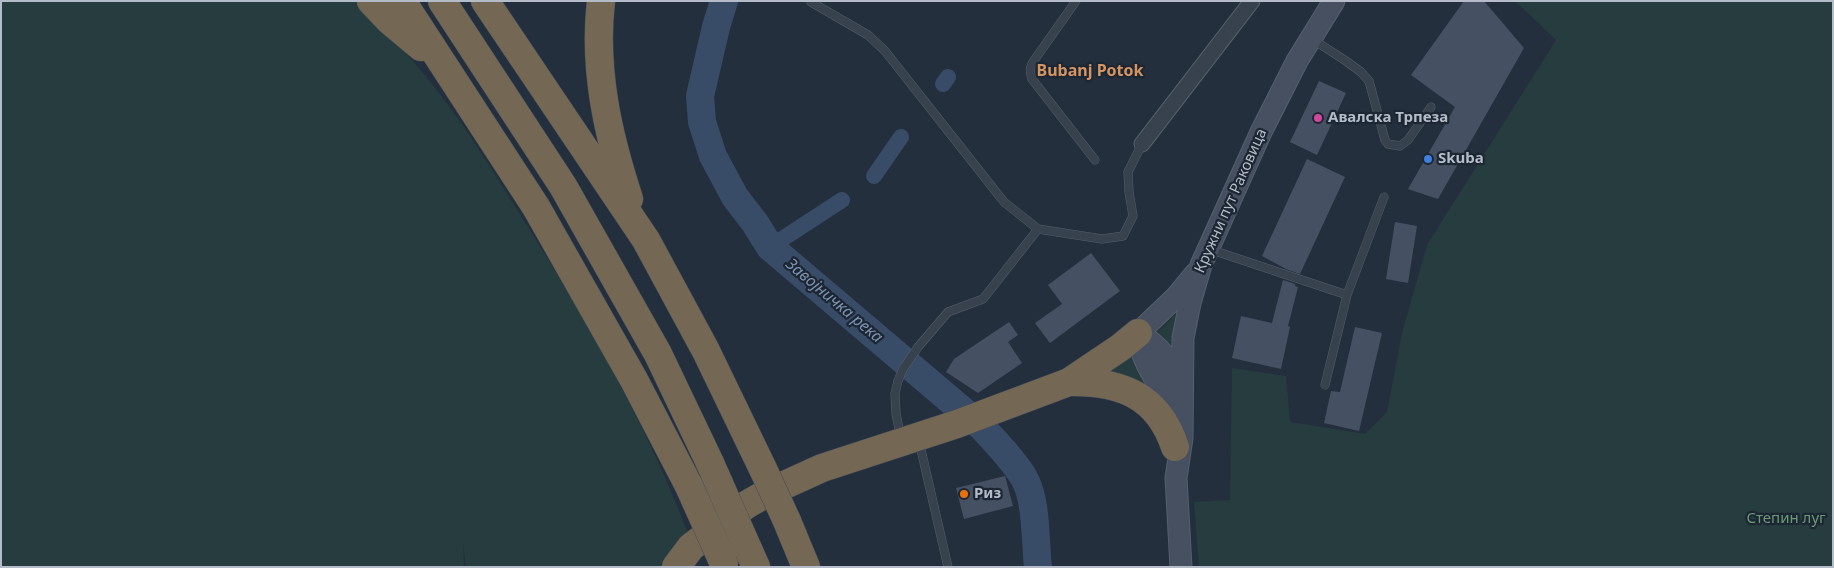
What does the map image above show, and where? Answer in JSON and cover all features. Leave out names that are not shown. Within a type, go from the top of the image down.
[{"type":"highway","points":[[371,1],[390,21],[444,65]]},
{"type":"highway","points":[[402,1],[513,170],[559,246],[634,380],[689,486],[725,565]]},
{"type":"highway","points":[[442,1],[563,186],[658,354],[710,463],[752,558]]},
{"type":"highway","points":[[485,1],[646,240],[706,351],[787,521],[806,567]]},
{"type":"highway","points":[[601,1],[598,24],[598,53],[609,130],[628,195],[646,240]]},
{"type":"highway","points":[[676,567],[692,547],[746,505],[767,492],[822,468],[957,424],[1069,382],[1121,347],[1138,333]]},
{"type":"highway","points":[[1069,382],[1105,383],[1132,393],[1160,417],[1175,447]]},
{"type":"main road","name":"Кружни пут Раковица","points":[[1181,567],[1176,478],[1182,438],[1183,338],[1190,304],[1205,257],[1261,132],[1310,38],[1334,1]]},
{"type":"main road","points":[[1138,333],[1176,297],[1205,257]]},
{"type":"main road","points":[[1138,333],[1154,342],[1170,362],[1182,390]]},
{"type":"main road","points":[[1138,333],[1145,362],[1170,408],[1174,431],[1176,478]]},
{"type":"street","points":[[1142,144],[1252,1]]},
{"type":"lane","points":[[1076,1],[1035,58],[1030,66],[1030,73],[1032,79],[1095,160]]},
{"type":"lane","points":[[811,2],[868,35],[885,51],[1004,202],[1038,229],[1102,239],[1123,236],[1133,216],[1128,172],[1142,144]]},
{"type":"lane","points":[[1310,38],[1361,72],[1368,81],[1385,140],[1388,144],[1400,146],[1408,140],[1431,107]]},
{"type":"lane","points":[[1325,385],[1347,295],[1384,197]]},
{"type":"lane","points":[[948,567],[910,439],[896,414],[895,393],[898,380],[903,368],[918,347],[948,312],[983,299],[1038,229]]},
{"type":"lane","points":[[1205,257],[1347,295]]},
{"type":"green space","points":[[1,1],[357,1],[416,64],[466,130],[574,302],[616,378],[655,456],[689,536],[665,567],[466,567],[463,544],[464,567],[1,567]]},
{"type":"green space","name":"Степин луг","points":[[1515,1],[1833,1],[1833,567],[1199,567],[1194,502],[1230,500],[1232,368],[1286,376],[1290,422],[1365,434],[1387,412],[1402,333],[1427,245],[1556,40]]},
{"type":"green space","points":[[1175,315],[1179,317],[1175,361],[1154,336]]},
{"type":"green space","points":[[1132,354],[1162,407],[1099,375]]},
{"type":"building","points":[[1464,1],[1484,1],[1524,48],[1438,199],[1408,189],[1455,107],[1411,75]]},
{"type":"building","points":[[1319,81],[1346,93],[1317,155],[1290,142]]},
{"type":"building","points":[[1307,159],[1345,177],[1300,274],[1262,256]]},
{"type":"building","points":[[1395,222],[1417,226],[1408,283],[1386,279]]},
{"type":"building","points":[[1091,253],[1120,291],[1050,343],[1035,323],[1062,304],[1048,285]]},
{"type":"building","points":[[1283,280],[1298,287],[1288,326],[1290,327],[1281,369],[1232,358],[1241,316],[1272,323]]},
{"type":"building","points":[[1009,322],[1018,335],[1008,342],[1022,363],[978,393],[946,372],[954,359]]},
{"type":"building","points":[[1355,327],[1382,333],[1359,431],[1324,423],[1331,391],[1340,392]]},
{"type":"building","points":[[1005,476],[1013,506],[964,519],[956,488]]},
{"type":"waterway","name":"Завојничка река","points":[[724,1],[700,96],[702,122],[713,156],[735,197],[770,247],[982,427],[1010,458],[1024,478],[1031,498],[1035,521],[1038,567]]},
{"type":"waterway","points":[[943,84],[948,77]]},
{"type":"waterway","points":[[874,176],[901,137]]},
{"type":"waterway","points":[[770,247],[842,200]]},
{"type":"place","name":"Авалска Трпеза","points":[[1318,118]]},
{"type":"place","name":"Skuba","points":[[1428,159]]},
{"type":"place","name":"Риз","points":[[964,494]]},
{"type":"district","name":"Bubanj Potok","points":[[1090,71]]}]
